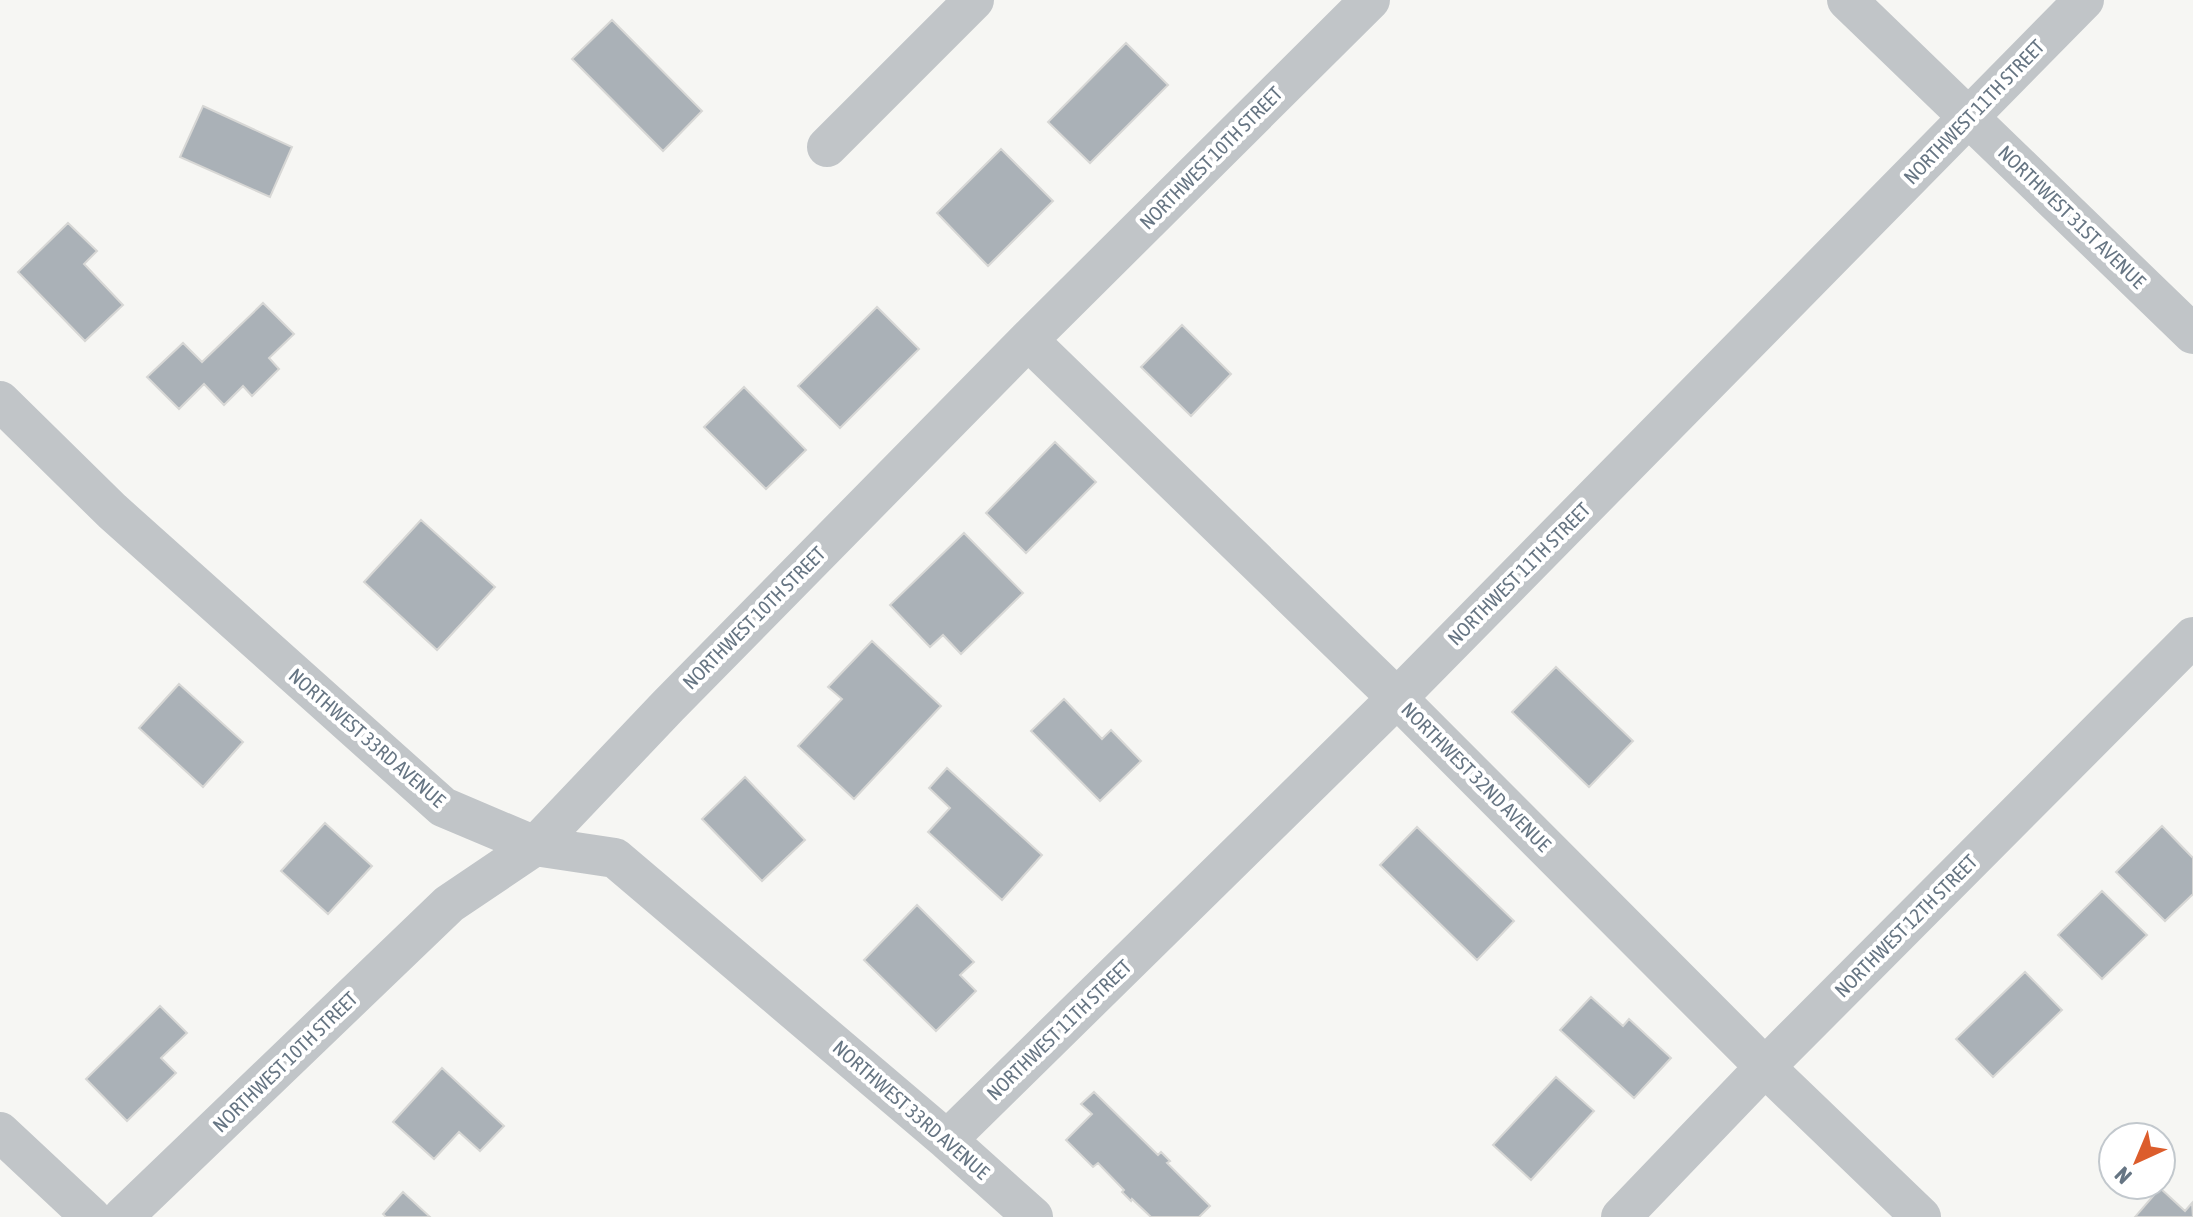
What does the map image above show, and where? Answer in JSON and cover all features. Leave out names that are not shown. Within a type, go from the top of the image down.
[{"type":"street","points":[[827,147],[974,0]]},
{"type":"street","name":"NORTHWEST 10TH STREET","points":[[123,1217],[449,904],[535,846],[668,706],[1028,340],[1370,0]]},
{"type":"street","name":"NORTHWEST 31ST AVENUE","points":[[1847,0],[2193,334]]},
{"type":"street","name":"NORTHWEST 11TH STREET","points":[[947,1140],[1397,698],[2084,0]]},
{"type":"street","name":"NORTHWEST 32ND AVENUE","points":[[1028,340],[1397,698],[1765,1067],[1921,1217]]},
{"type":"street","name":"NORTHWEST 33RD AVENUE","points":[[0,401],[112,511],[443,807],[535,846],[615,858],[1033,1217]]},
{"type":"street","name":"NORTHWEST 12TH STREET","points":[[1621,1217],[1765,1067],[2193,637]]},
{"type":"street","points":[[0,1132],[91,1217]]},
{"type":"building","points":[[612,20],[702,111],[663,151],[572,59]]},
{"type":"building","points":[[1126,43],[1168,85],[1090,163],[1048,122]]},
{"type":"building","points":[[203,106],[292,147],[270,197],[180,157]]},
{"type":"building","points":[[1001,149],[1053,201],[988,266],[937,213]]},
{"type":"building","points":[[68,223],[97,251],[84,264],[123,305],[85,341],[18,272]]},
{"type":"building","points":[[263,303],[294,334],[269,358],[279,369],[252,396],[243,386],[224,405],[204,384],[179,409],[147,377],[183,343],[202,362]]},
{"type":"building","points":[[877,307],[919,349],[840,428],[798,386]]},
{"type":"building","points":[[1182,325],[1231,374],[1191,416],[1141,367]]},
{"type":"building","points":[[744,387],[806,450],[766,489],[704,427]]},
{"type":"building","points":[[1055,442],[1096,482],[1026,553],[986,513]]},
{"type":"building","points":[[421,520],[495,587],[437,650],[364,582]]},
{"type":"building","points":[[964,533],[1023,593],[961,654],[943,635],[930,647],[890,605]]},
{"type":"building","points":[[872,641],[941,706],[854,799],[798,746],[842,699],[828,687]]},
{"type":"building","points":[[1556,667],[1633,741],[1589,787],[1512,712]]},
{"type":"building","points":[[179,684],[243,742],[203,787],[139,728]]},
{"type":"building","points":[[1064,699],[1102,739],[1111,730],[1141,761],[1100,801],[1031,731]]},
{"type":"building","points":[[947,768],[1042,855],[1002,900],[928,832],[950,808],[929,788]]},
{"type":"building","points":[[745,777],[805,840],[762,881],[702,819]]},
{"type":"building","points":[[325,823],[372,866],[328,914],[281,871]]},
{"type":"building","points":[[2162,826],[2193,858],[2193,894],[2165,921],[2116,872]]},
{"type":"building","points":[[1417,827],[1514,921],[1477,960],[1380,865]]},
{"type":"building","points":[[2102,891],[2147,935],[2102,979],[2058,935]]},
{"type":"building","points":[[917,905],[974,962],[960,975],[976,991],[936,1031],[864,960]]},
{"type":"building","points":[[2025,972],[2062,1010],[1993,1077],[1956,1039]]},
{"type":"building","points":[[1591,997],[1623,1026],[1629,1019],[1671,1058],[1634,1098],[1560,1030]]},
{"type":"building","points":[[160,1006],[187,1033],[161,1058],[176,1073],[127,1121],[86,1079]]},
{"type":"building","points":[[442,1068],[504,1126],[480,1151],[459,1132],[434,1159],[393,1122]]},
{"type":"building","points":[[1556,1077],[1594,1111],[1531,1180],[1493,1145]]},
{"type":"building","points":[[1094,1092],[1158,1155],[1161,1152],[1170,1161],[1167,1163],[1210,1206],[1199,1217],[1151,1217],[1122,1192],[1124,1190],[1098,1163],[1093,1167],[1066,1140],[1092,1114],[1081,1104]]},
{"type":"building","points":[[403,1192],[430,1217],[386,1217],[383,1214]]},
{"type":"building","points":[[2149,1201],[2174,1201],[2185,1211],[2192,1203],[2193,1217],[2135,1217]]}]
